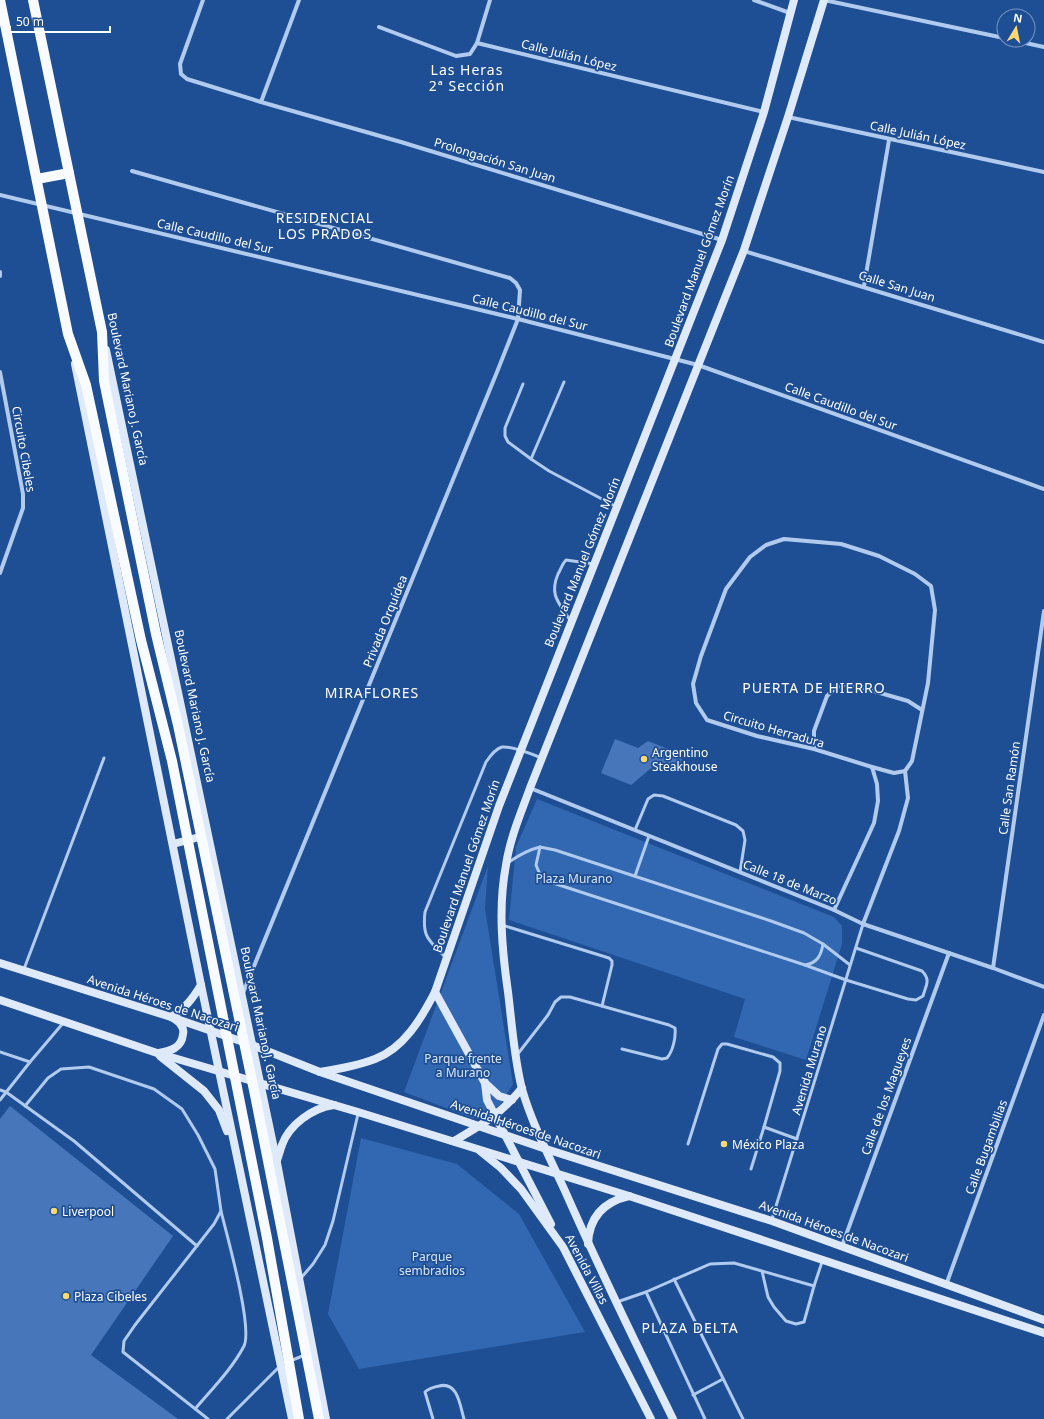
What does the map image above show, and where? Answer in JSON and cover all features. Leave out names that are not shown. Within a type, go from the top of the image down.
[{"type":"main road","points":[[0,0],[201,985],[292,1419]]},
{"type":"main road","name":"Boulevard Mariano J. García","points":[[33,0],[277,1163],[298,1281],[326,1419]]},
{"type":"main road","name":"Boulevard Manuel Gómez Morín","points":[[320,1072],[353,1066],[376,1059],[393,1049],[408,1036],[420,1020],[435,992],[499,806],[722,240],[764,112],[794,0]]},
{"type":"main road","points":[[546,1149],[533,1120],[522,1088],[516,1056],[503,958],[501,925],[502,888],[506,864],[512,840],[530,788],[744,250],[788,117],[824,0]]},
{"type":"main road","points":[[37,179],[69,173]]},
{"type":"main road","points":[[102,332],[104,381],[156,634],[178,725],[244,1041],[319,1419]]},
{"type":"main road","points":[[68,334],[86,385],[141,640],[172,761],[267,1238],[299,1419]]},
{"type":"main road","points":[[173,844],[209,835]]},
{"type":"main road","name":"Avenida Héroes de Nacozari","points":[[0,963],[171,1016],[252,1045],[320,1072],[546,1149],[772,1221],[1044,1320]]},
{"type":"main road","points":[[157,1053],[170,1051],[176,1048],[182,1041],[184,1029],[171,1016],[180,1012],[191,1000],[201,985]]},
{"type":"main road","points":[[435,992],[484,1083],[487,1100],[563,1247]]},
{"type":"main road","points":[[0,1000],[157,1053],[454,1141],[629,1196],[1044,1333]]},
{"type":"main road","points":[[157,1053],[204,1091],[219,1110],[235,1150]]},
{"type":"main road","points":[[484,1083],[499,1096],[512,1100]]},
{"type":"main road","points":[[454,1141],[496,1116],[522,1088]]},
{"type":"main road","points":[[277,1163],[282,1144],[293,1127],[308,1114],[326,1106],[335,1105]]},
{"type":"main road","name":"Avenida Villas","points":[[477,1148],[501,1168],[521,1189],[563,1247],[650,1419]]},
{"type":"main road","name":"Avenida Villas","points":[[546,1149],[588,1245],[673,1419]]},
{"type":"main road","points":[[588,1245],[590,1230],[596,1216],[610,1203],[619,1198],[629,1196]]},
{"type":"street","name":"Prolongación San Juan","points":[[203,0],[180,64],[181,74],[187,79],[401,142],[722,240]]},
{"type":"street","points":[[261,102],[299,0]]},
{"type":"street","points":[[379,27],[456,56],[470,54],[477,43],[490,0]]},
{"type":"street","points":[[754,0],[791,14]]},
{"type":"street","points":[[824,0],[996,36]]},
{"type":"street","name":"Calle Julián López","points":[[477,43],[764,112]]},
{"type":"street","name":"Calle Julián López","points":[[788,117],[889,140],[1044,172]]},
{"type":"street","points":[[864,286],[889,140]]},
{"type":"street","name":"Privada Orquídea","points":[[132,171],[510,278],[516,282],[520,290],[518,319],[242,996]]},
{"type":"street","name":"Calle Caudillo del Sur","points":[[0,194],[77,214],[518,319],[698,365],[1044,489]]},
{"type":"street","name":"Calle San Juan","points":[[744,250],[1044,342]]},
{"type":"street","name":"Circuito Cibeles","points":[[0,372],[23,494],[23,508],[0,573]]},
{"type":"street","name":"Circuito Herradura","points":[[784,539],[841,544],[879,556],[915,574],[931,586],[935,610],[928,683],[922,710],[912,761],[905,771],[894,773],[814,749],[757,736],[707,720],[696,703],[693,684],[700,656],[726,589],[750,556],[766,545],[784,539]]},
{"type":"street","name":"Calle San Ramón","points":[[993,968],[1044,612]]},
{"type":"street","points":[[814,749],[814,731],[827,696],[836,687],[849,684],[908,701],[922,710]]},
{"type":"street","points":[[834,910],[874,823],[878,801],[877,784],[872,767]]},
{"type":"street","points":[[863,924],[899,831],[908,798],[905,771]]},
{"type":"street","name":"Calle 18 de Marzo","points":[[530,788],[834,910],[863,924],[1044,987]]},
{"type":"street","name":"Calle de los Magueyes","points":[[842,1247],[949,953]]},
{"type":"street","name":"Calle Bugambilias","points":[[946,1285],[1044,1015]]},
{"type":"lane","points":[[531,459],[564,382]]},
{"type":"lane","points":[[523,384],[506,428],[505,436],[508,442],[549,471],[617,507]]},
{"type":"lane","points":[[571,621],[556,597],[554,590],[563,562],[570,559],[594,564]]},
{"type":"lane","points":[[447,958],[426,937],[424,924],[425,912],[486,762],[494,752],[502,747],[521,750],[542,758]]},
{"type":"lane","points":[[23,970],[104,758]]},
{"type":"lane","points":[[635,830],[648,800],[654,795],[663,796],[736,825],[743,831],[745,840],[740,872]]},
{"type":"lane","points":[[635,876],[649,836]]},
{"type":"lane","points":[[506,864],[522,853],[531,849],[540,847],[555,850],[804,933],[822,944],[850,965]]},
{"type":"lane","points":[[540,847],[536,865],[541,877],[553,883],[908,999],[916,1000],[923,996],[927,976],[922,971],[856,948]]},
{"type":"lane","name":"Avenida Murano","points":[[772,1221],[863,924]]},
{"type":"lane","points":[[501,925],[609,958],[612,961],[612,966],[602,1006]]},
{"type":"lane","points":[[805,965],[812,964],[818,959],[822,952],[822,944]]},
{"type":"lane","points":[[516,1056],[561,996],[570,997],[670,1025],[675,1028],[676,1034],[668,1058],[662,1059],[622,1050]]},
{"type":"lane","points":[[0,1100],[65,1021]]},
{"type":"lane","points":[[688,1144],[718,1048],[722,1044],[727,1044],[773,1057],[780,1063],[780,1071],[751,1169]]},
{"type":"lane","points":[[0,1052],[30,1062]]},
{"type":"lane","points":[[25,1106],[48,1078],[61,1070],[89,1067],[154,1089],[182,1109],[198,1135],[215,1169],[221,1211],[244,1311],[246,1338],[244,1345],[228,1369],[195,1409]]},
{"type":"lane","points":[[0,1090],[6,1092],[74,1141],[197,1246]]},
{"type":"lane","points":[[298,1281],[313,1264],[325,1244],[333,1221],[358,1112]]},
{"type":"lane","points":[[764,1127],[797,1139]]},
{"type":"lane","points":[[208,1419],[123,1352],[124,1341],[147,1308],[214,1224],[221,1211]]},
{"type":"lane","points":[[762,1271],[768,1297],[774,1307],[786,1321],[796,1324],[804,1322],[823,1260]]},
{"type":"lane","points":[[616,1303],[646,1292],[710,1264],[734,1263],[814,1286]]},
{"type":"lane","points":[[674,1279],[742,1419]]},
{"type":"lane","points":[[646,1292],[705,1419]]},
{"type":"lane","points":[[227,1419],[281,1365],[312,1352]]},
{"type":"lane","points":[[694,1395],[723,1379]]},
{"type":"lane","points":[[433,1419],[425,1392],[428,1388],[444,1384],[450,1386],[455,1391],[464,1419]]},
{"type":"green space","name":"Plaza Murano","points":[[537,799],[834,917],[842,926],[842,944],[806,1060],[734,1037],[745,999],[509,920],[516,847]]},
{"type":"green space","name":"Parque frente a Murano","points":[[488,866],[485,909],[513,1084],[500,1105],[475,1119],[404,1092]]},
{"type":"green space","name":"Parque sembradios","points":[[361,1138],[457,1164],[519,1214],[585,1332],[359,1369],[328,1314]]},
{"type":"building","name":"Argentino Steakhouse","points":[[615,739],[638,748],[648,741],[683,755],[678,772],[656,764],[631,785],[601,773]]},
{"type":"building","name":"Plaza Cibeles","points":[[10,1106],[173,1236],[91,1355],[178,1419],[0,1419],[0,1119]]},
{"type":"place","name":"Argentino Steakhouse","points":[[644,759]]},
{"type":"place","name":"México Plaza","points":[[724,1144]]},
{"type":"place","name":"Liverpool","points":[[54,1211]]},
{"type":"place","name":"Plaza Cibeles","points":[[66,1296]]},
{"type":"district","name":"Las Heras 2ª Sección","points":[[467,78]]},
{"type":"district","name":"RESIDENCIAL LOS PRADOS","points":[[325,226]]},
{"type":"district","name":"PUERTA DE HIERRO","points":[[814,687]]},
{"type":"district","name":"MIRAFLORES","points":[[372,692]]},
{"type":"district","name":"PLAZA DELTA","points":[[690,1327]]}]
